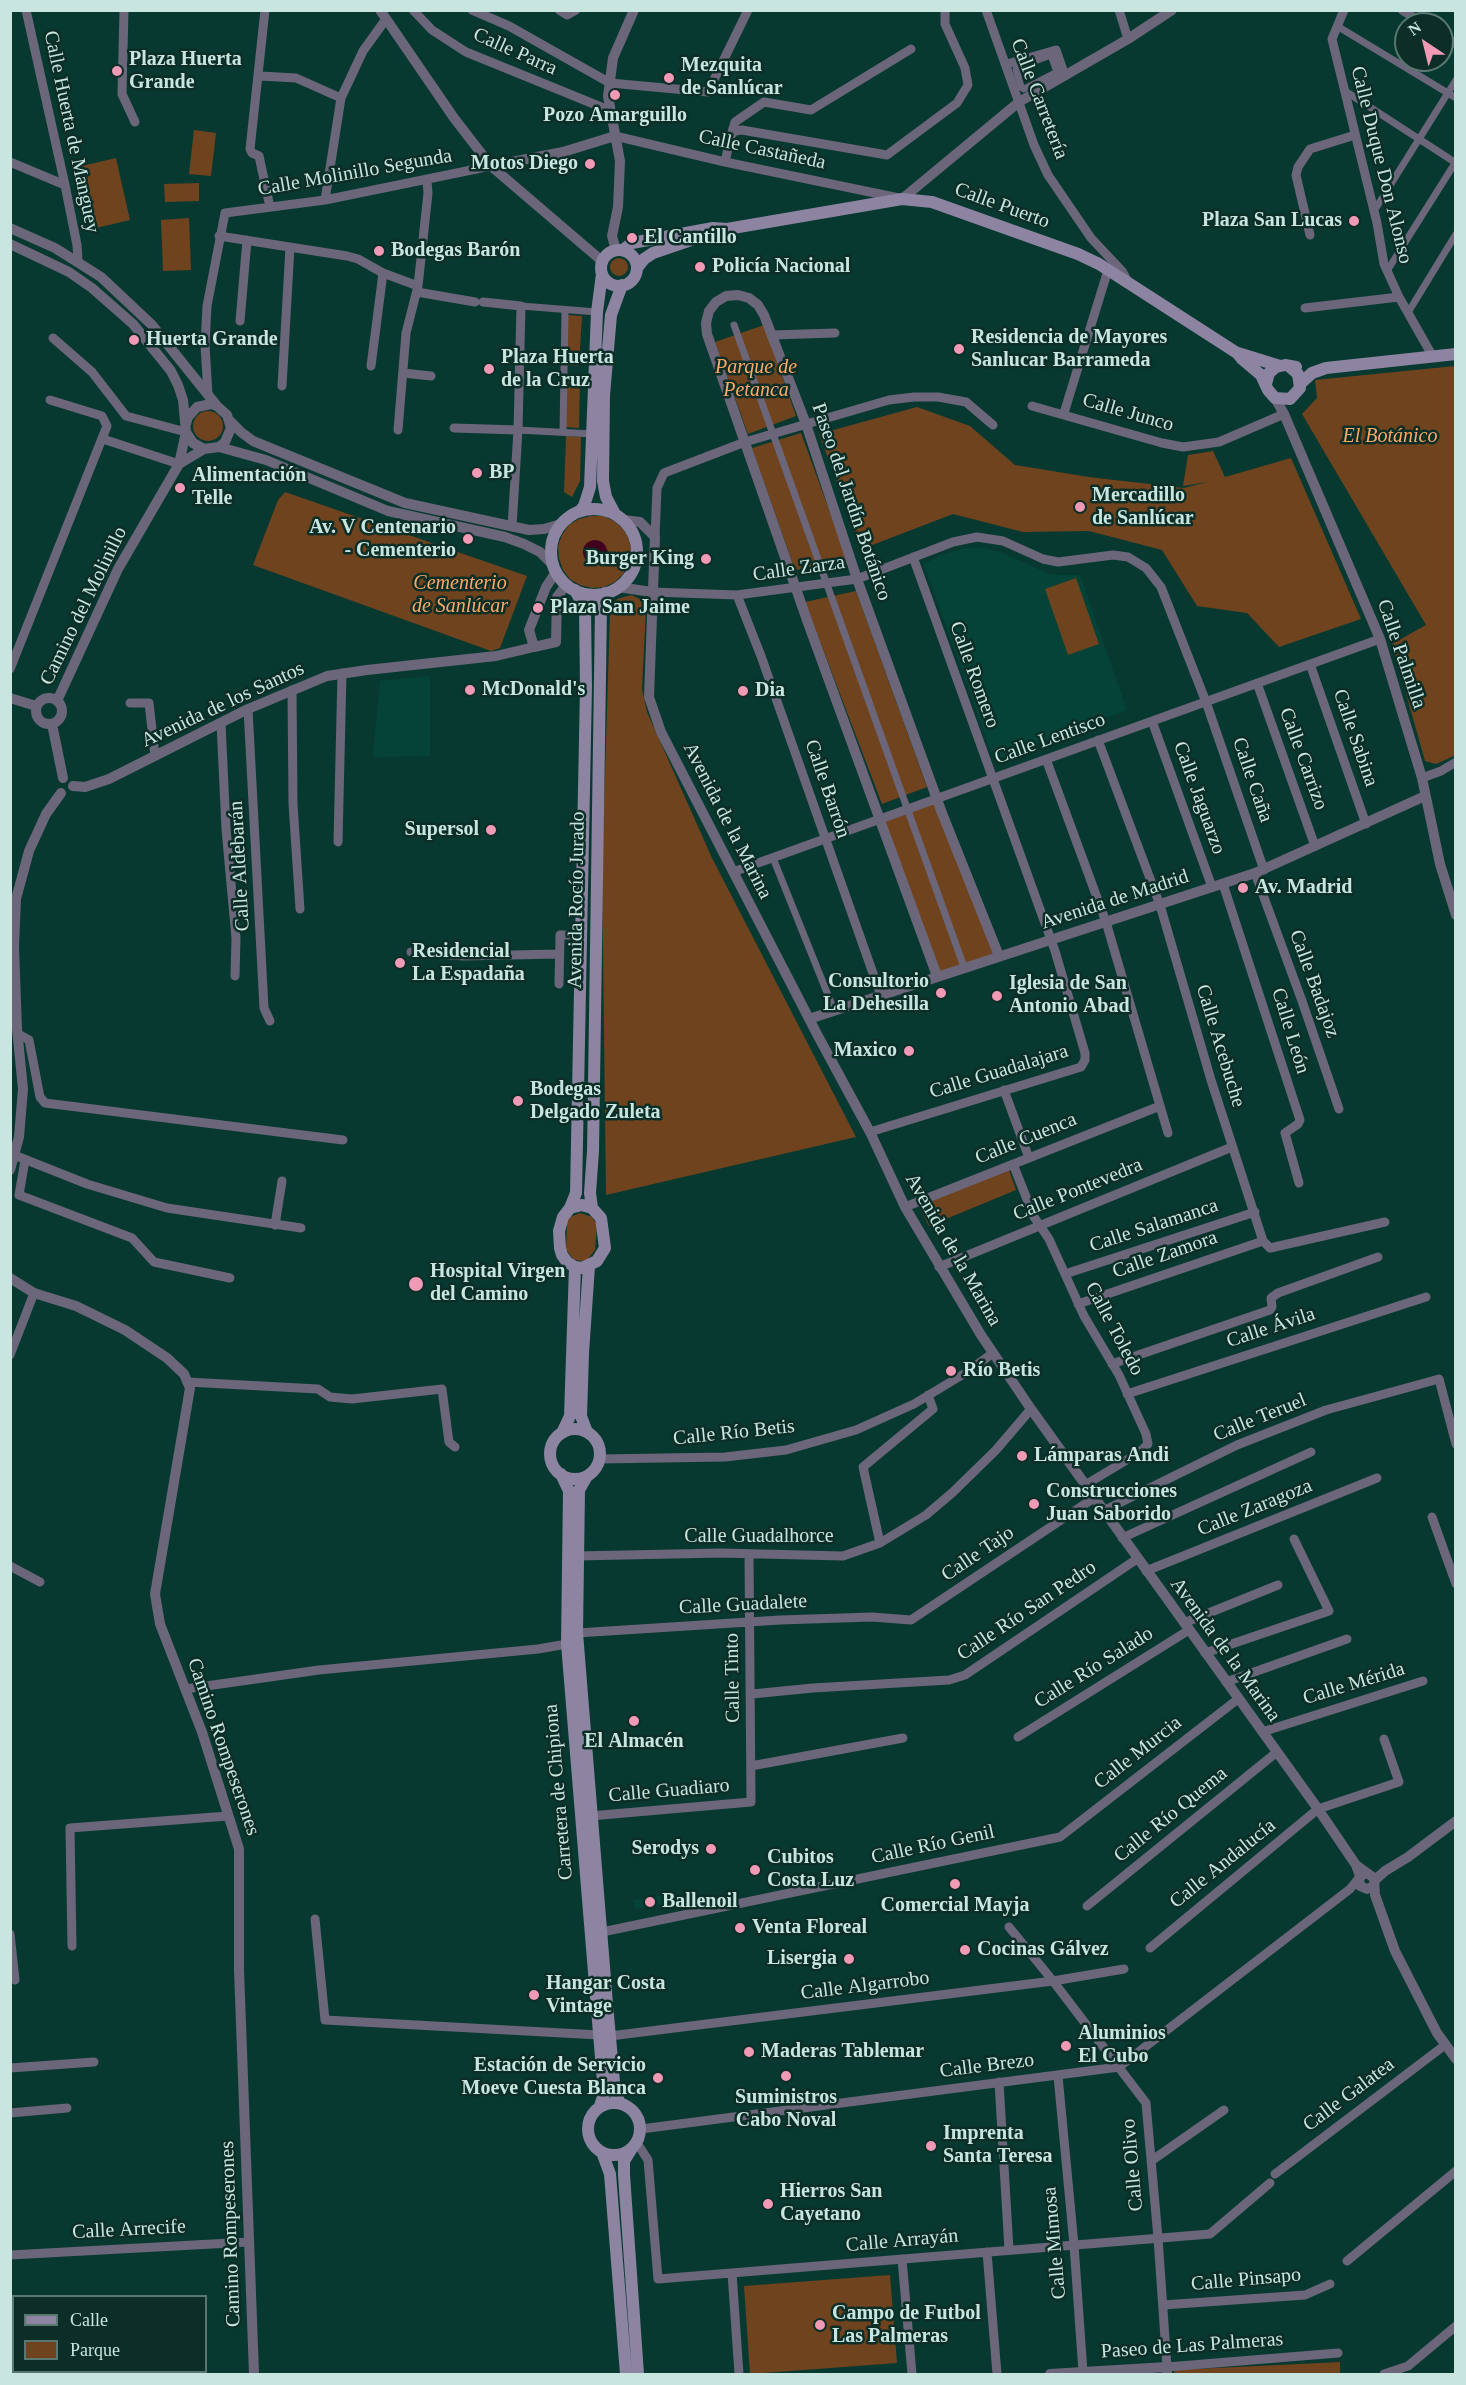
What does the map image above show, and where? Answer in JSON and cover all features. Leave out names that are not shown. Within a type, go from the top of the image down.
[{"type":"main road","name":"Calle Puerto","points":[[637,268],[653,253],[727,229],[902,199],[932,202],[1078,254],[1108,270],[1237,353],[1261,375],[1266,384]]},
{"type":"main road","name":"Calle Puerto","points":[[620,250],[632,243],[712,228],[727,229]]},
{"type":"main road","points":[[602,268],[612,285],[622,285],[631,281],[637,268],[633,257],[620,250],[610,252],[602,268],[597,312],[590,487],[584,506],[561,524],[554,536],[551,550],[554,568],[571,588],[585,594],[605,593],[618,587],[628,578],[637,555],[632,530],[619,517],[606,497],[603,481],[604,395],[611,315],[622,285]]},
{"type":"main road","name":"Calle Puerto","points":[[1237,353],[1285,366],[1319,365],[1326,368]]},
{"type":"main road","name":"Calle Puerto","points":[[1301,383],[1312,373],[1326,368],[1455,354]]},
{"type":"main road","points":[[1285,366],[1298,374],[1301,383],[1298,392],[1290,399],[1275,398],[1266,384],[1269,374],[1285,366]]},
{"type":"main road","points":[[580,511],[598,509],[619,517]]},
{"type":"main road","name":"Avenida Rocío Jurado","points":[[570,1208],[576,1193],[585,609],[571,588]]},
{"type":"main road","name":"Avenida Rocío Jurado","points":[[592,1208],[590,1188],[593,1140],[601,608],[605,593]]},
{"type":"main road","points":[[582,1205],[592,1208],[601,1218],[604,1248],[597,1261],[589,1266],[575,1267],[567,1262],[560,1248],[560,1224],[570,1208],[582,1205]]},
{"type":"main road","points":[[587,1432],[581,1416],[589,1266]]},
{"type":"main road","points":[[562,1433],[574,1429],[587,1432],[597,1440],[600,1459],[597,1466],[587,1476],[574,1479],[561,1474],[553,1465],[550,1453],[570,1416],[575,1267]]},
{"type":"main road","name":"Carretera de Chipiona","points":[[561,1474],[569,1491],[567,1644],[605,2036],[615,2093],[620,2103]]},
{"type":"main road","name":"Carretera de Chipiona","points":[[587,1476],[579,1490],[577,1633],[590,1816],[602,1932],[605,2036],[604,2094],[600,2106]]},
{"type":"main road","points":[[626,2374],[610,2175],[602,2152],[592,2144],[588,2127],[591,2115],[606,2103],[620,2103],[635,2112],[641,2128],[624,2161],[638,2374]]},
{"type":"main road","points":[[602,2152],[621,2154],[634,2145]]},
{"type":"street","name":"Calle Huerta de Manguey","points":[[26,10],[65,184],[78,261]]},
{"type":"street","points":[[266,10],[250,149],[252,153],[260,156],[270,207]]},
{"type":"street","name":"Calle Parra","points":[[413,10],[432,30],[466,52],[611,111]]},
{"type":"street","points":[[472,10],[509,26],[610,83],[708,92],[748,10]]},
{"type":"street","points":[[559,10],[567,15],[576,10]]},
{"type":"street","points":[[620,250],[612,236],[621,180],[620,161],[608,96],[613,58],[634,10]]},
{"type":"street","points":[[731,135],[735,131],[742,130],[887,155],[957,103],[968,85],[965,68],[945,24],[945,10]]},
{"type":"street","name":"Calle Carretería","points":[[986,10],[1034,145],[1048,175],[1091,237],[1122,271],[1128,282]]},
{"type":"street","points":[[1119,10],[1128,39]]},
{"type":"street","points":[[902,199],[1019,102],[1128,39],[1172,10]]},
{"type":"street","name":"Calle Duque Don Alonso","points":[[1344,10],[1332,39],[1388,271],[1433,357]]},
{"type":"street","points":[[123,15],[122,94],[135,122]]},
{"type":"street","points":[[325,200],[341,98],[383,15],[454,118],[491,166],[602,268]]},
{"type":"street","points":[[1337,26],[1455,98]]},
{"type":"street","points":[[725,162],[735,122],[764,102],[811,110],[911,49]]},
{"type":"street","points":[[1007,64],[1056,50],[1065,75]]},
{"type":"street","points":[[1051,55],[1058,72],[1024,89],[1022,87],[1016,69],[1051,55]]},
{"type":"street","points":[[260,76],[296,78],[341,98]]},
{"type":"street","points":[[1374,211],[1455,80]]},
{"type":"street","points":[[1345,91],[1455,163],[1388,271]]},
{"type":"street","points":[[1310,235],[1296,175],[1298,167],[1310,149],[1355,135]]},
{"type":"street","points":[[491,166],[563,152],[615,136]]},
{"type":"street","name":"Calle Castañeda","points":[[615,136],[725,162],[902,199]]},
{"type":"street","points":[[10,162],[65,184]]},
{"type":"street","name":"Calle Molinillo Segunda","points":[[219,236],[225,213],[325,200],[491,166]]},
{"type":"street","points":[[398,430],[406,333],[417,289],[428,193],[427,180]]},
{"type":"street","points":[[921,181],[922,193],[932,202]]},
{"type":"street","points":[[10,228],[78,261],[101,277],[152,325],[208,395],[228,415],[229,436],[219,447]]},
{"type":"street","points":[[1409,311],[1455,234]]},
{"type":"street","points":[[208,395],[205,345],[207,306],[219,236],[347,256],[358,259],[417,289],[479,302],[597,312]]},
{"type":"street","points":[[240,321],[247,240]]},
{"type":"street","points":[[10,244],[72,274],[92,288],[133,324],[171,371],[183,400],[186,428],[193,443],[204,449],[219,447],[266,460],[388,511],[505,537],[540,552],[554,568],[529,630],[534,647],[556,642],[557,597],[571,588]]},
{"type":"street","points":[[282,386],[290,247]]},
{"type":"street","name":"Calle Junco","points":[[1064,413],[1108,270]]},
{"type":"street","points":[[371,366],[383,273]]},
{"type":"street","name":"Paseo del Jardín Botánico","points":[[937,976],[808,623],[707,334],[707,317],[712,306],[732,295],[743,296],[754,301],[762,309],[806,424],[857,579],[999,956]]},
{"type":"street","points":[[1305,308],[1400,297]]},
{"type":"street","points":[[512,527],[522,306]]},
{"type":"street","points":[[563,432],[565,310]]},
{"type":"street","points":[[734,325],[964,968]]},
{"type":"street","points":[[772,335],[834,333]]},
{"type":"street","points":[[53,338],[92,372],[126,416],[186,428]]},
{"type":"street","points":[[403,373],[431,376]]},
{"type":"street","points":[[654,537],[657,488],[664,473],[745,442],[889,400],[938,397],[966,402],[993,425]]},
{"type":"street","name":"Calle Palmilla","points":[[1275,398],[1284,414],[1380,639],[1422,778],[1440,864],[1455,915]]},
{"type":"street","points":[[1284,414],[1290,399]]},
{"type":"street","points":[[10,669],[107,426],[102,416],[50,400]]},
{"type":"street","points":[[186,428],[192,412],[197,407],[211,404],[218,406]]},
{"type":"street","name":"Calle Junco","points":[[1032,406],[1183,447],[1219,442],[1284,414]]},
{"type":"street","points":[[230,421],[254,441],[405,503],[512,527],[538,530],[561,524]]},
{"type":"street","name":"Camino del Molinillo","points":[[57,701],[118,569],[179,464],[186,428]]},
{"type":"street","points":[[454,428],[593,434]]},
{"type":"street","points":[[103,439],[179,464]]},
{"type":"street","name":"Camino del Molinillo","points":[[179,464],[204,449]]},
{"type":"street","points":[[640,522],[656,507]]},
{"type":"street","points":[[619,517],[640,522],[654,537]]},
{"type":"street","name":"Avenida de la Marina","points":[[654,537],[649,697],[661,732],[870,1132],[905,1207],[939,1268],[1031,1409],[1318,1809],[1365,1881],[1414,1992],[1455,2059]]},
{"type":"street","name":"Calle Zarza","points":[[618,587],[652,592],[737,595],[857,579],[954,542],[977,537],[1003,541],[1043,559],[1058,562],[1113,555],[1128,557],[1146,568],[1161,586],[1206,702]]},
{"type":"street","name":"Calle Romero","points":[[913,557],[1051,940]]},
{"type":"street","points":[[634,590],[653,574]]},
{"type":"street","name":"Calle Barrón","points":[[737,595],[761,656],[881,996]]},
{"type":"street","points":[[540,603],[558,608]]},
{"type":"street","name":"Calle Lentisco","points":[[733,872],[1380,639]]},
{"type":"street","name":"Avenida de los Santos","points":[[73,786],[84,787],[109,778],[248,709],[327,676],[496,656],[534,647]]},
{"type":"street","name":"Calle Sabina","points":[[1310,664],[1366,824]]},
{"type":"street","points":[[338,842],[342,673]]},
{"type":"street","name":"Calle Carrizo","points":[[1257,683],[1315,846]]},
{"type":"street","points":[[292,690],[293,804],[300,909]]},
{"type":"street","points":[[10,698],[36,706]]},
{"type":"street","points":[[46,698],[57,701],[62,707],[62,714],[52,724],[44,724],[38,718],[36,706],[46,698]]},
{"type":"street","name":"Calle Caña","points":[[1206,702],[1259,871]]},
{"type":"street","points":[[130,703],[149,703],[155,756]]},
{"type":"street","name":"Calle Aldebarán","points":[[248,709],[264,1008],[270,1021]]},
{"type":"street","name":"Calle Jaguarzo","points":[[1152,721],[1212,887]]},
{"type":"street","points":[[221,723],[226,829],[236,938],[235,976]]},
{"type":"street","points":[[52,724],[63,778]]},
{"type":"street","name":"Calle Acebuche","points":[[1098,740],[1160,904],[1232,1147],[1263,1241]]},
{"type":"street","points":[[1046,759],[1106,922],[1168,1132]]},
{"type":"street","points":[[1422,778],[1441,771],[1455,762]]},
{"type":"street","points":[[63,778],[69,778],[73,786],[68,793],[61,793],[57,785],[63,778]]},
{"type":"street","points":[[10,1170],[19,1137],[23,1089],[14,947],[16,899],[29,851],[46,814],[61,793]]},
{"type":"street","name":"Avenida de Madrid","points":[[809,1019],[1259,871],[1425,796]]},
{"type":"street","points":[[773,858],[834,1010]]},
{"type":"street","name":"Calle Badajoz","points":[[1259,871],[1339,1109]]},
{"type":"street","name":"Calle León","points":[[1223,884],[1300,1120],[1298,1124],[1285,1132],[1299,1183]]},
{"type":"street","name":"Avenida Rocío Jurado","points":[[559,984],[560,935],[580,935]]},
{"type":"street","name":"Calle Guadalajara","points":[[870,1132],[1080,1067],[1085,1060],[1085,1053],[1051,940]]},
{"type":"street","points":[[411,952],[463,956],[560,954]]},
{"type":"street","points":[[18,1034],[29,1040],[40,1097],[45,1103],[343,1140]]},
{"type":"street","points":[[1004,1090],[1029,1158]]},
{"type":"street","name":"Calle Cuenca","points":[[905,1207],[1160,1106]]},
{"type":"street","name":"Calle Pontevedra","points":[[939,1268],[1232,1147]]},
{"type":"street","points":[[14,1155],[87,1184],[166,1208],[301,1228]]},
{"type":"street","points":[[26,1160],[19,1195],[132,1238],[154,1262],[230,1278]]},
{"type":"street","name":"Calle Toledo","points":[[1013,1164],[1078,1304],[1112,1364],[1146,1434],[1148,1444],[1140,1452],[1085,1485]]},
{"type":"street","points":[[275,1225],[282,1181]]},
{"type":"street","name":"Calle Salamanca","points":[[1065,1274],[1255,1212]]},
{"type":"street","points":[[1263,1241],[1270,1248],[1385,1222]]},
{"type":"street","name":"Calle Zamora","points":[[1078,1304],[1263,1241]]},
{"type":"street","points":[[1112,1364],[1270,1310],[1271,1298],[1278,1293],[1378,1257]]},
{"type":"street","points":[[10,1278],[34,1293],[76,1306],[125,1330],[167,1358],[184,1374],[187,1382],[318,1389],[330,1397],[352,1400],[442,1389],[449,1442],[455,1447]]},
{"type":"street","points":[[10,1355],[34,1293]]},
{"type":"street","name":"Calle Ávila","points":[[1127,1394],[1426,1297]]},
{"type":"street","name":"Calle Río Betis","points":[[600,1459],[725,1457],[786,1450],[856,1430],[928,1395],[967,1372],[993,1353]]},
{"type":"street","name":"Calle Teruel","points":[[1103,1511],[1248,1440],[1326,1410],[1439,1379],[1455,1444]]},
{"type":"street","name":"Camino Rompeserones","points":[[187,1382],[190,1389],[155,1594],[160,1624],[202,1732],[239,1849],[239,1970],[254,2374]]},
{"type":"street","points":[[880,1543],[863,1467],[933,1409],[928,1395]]},
{"type":"street","name":"Calle Guadalhorce","points":[[577,1556],[749,1554],[843,1556],[880,1543],[926,1515],[996,1450],[1031,1409]]},
{"type":"street","points":[[1122,1538],[1311,1452]]},
{"type":"street","name":"Calle Zaragoza","points":[[1146,1571],[1377,1478]]},
{"type":"street","name":"Calle Tajo","points":[[912,1620],[1094,1498]]},
{"type":"street","points":[[1432,1517],[1455,1584]]},
{"type":"street","points":[[1205,1653],[1329,1611],[1294,1539]]},
{"type":"street","name":"Calle Tinto","points":[[749,1554],[752,1695],[751,1802]]},
{"type":"street","name":"Calle Río San Pedro","points":[[752,1695],[813,1688],[949,1680],[965,1675],[1137,1559]]},
{"type":"street","points":[[10,1566],[40,1582]]},
{"type":"street","name":"Calle Río Salado","points":[[1018,1737],[1186,1627],[1278,1584]]},
{"type":"street","name":"Calle Guadalete","points":[[577,1633],[750,1621],[872,1617],[912,1620]]},
{"type":"street","points":[[1226,1682],[1347,1639]]},
{"type":"street","points":[[185,1689],[320,1670],[538,1649],[567,1644]]},
{"type":"street","name":"Calle Mérida","points":[[1262,1732],[1422,1681]]},
{"type":"street","name":"Calle Murcia","points":[[1060,1837],[1238,1699]]},
{"type":"street","points":[[751,1766],[903,1738]]},
{"type":"street","points":[[1318,1809],[1400,1782],[1384,1739]]},
{"type":"street","name":"Calle Río Quema","points":[[1087,1906],[1277,1752]]},
{"type":"street","name":"Calle Guadiaro","points":[[590,1816],[751,1802]]},
{"type":"street","name":"Calle Andalucía","points":[[1150,1947],[1318,1809]]},
{"type":"street","points":[[72,1946],[70,1828],[228,1816]]},
{"type":"street","points":[[1365,1881],[1408,1857],[1455,1821]]},
{"type":"street","name":"Calle Río Genil","points":[[602,1932],[1060,1837]]},
{"type":"street","name":"Calle Brezo","points":[[641,2128],[1119,2067],[1365,1881]]},
{"type":"street","name":"Calle Algarrobo","points":[[315,1919],[326,2020],[605,2036],[1053,1981],[1124,1969]]},
{"type":"street","name":"Calle Olivo","points":[[1009,1927],[1146,2103],[1167,2371]]},
{"type":"street","points":[[10,1934],[15,1980]]},
{"type":"street","name":"Calle Galatea","points":[[1275,2174],[1445,2045]]},
{"type":"street","points":[[10,2068],[94,2062]]},
{"type":"street","name":"Calle Mimosa","points":[[1058,2076],[1083,2372]]},
{"type":"street","points":[[999,2082],[1009,2250]]},
{"type":"street","points":[[10,2113],[68,2108]]},
{"type":"street","points":[[1151,2162],[1224,2110]]},
{"type":"street","name":"Calle Arrayán","points":[[634,2145],[648,2160],[658,2279],[1210,2234],[1270,2183]]},
{"type":"street","points":[[1347,2261],[1455,2171]]},
{"type":"street","name":"Calle Arrecife","points":[[10,2255],[249,2242]]},
{"type":"street","points":[[987,2252],[997,2374]]},
{"type":"street","points":[[902,2259],[912,2374]]},
{"type":"street","points":[[732,2272],[739,2374]]},
{"type":"street","name":"Calle Pinsapo","points":[[1163,2305],[1305,2295],[1330,2284]]},
{"type":"street","points":[[1384,2374],[1408,2366],[1455,2326]]},
{"type":"street","name":"Paseo de Las Palmeras","points":[[1050,2374],[1167,2371],[1338,2353]]},
{"type":"shaded area","points":[[595,540],[604,543],[607,552],[604,561],[595,564],[586,561],[583,552],[586,543]]},
{"type":"shaded area","points":[[966,548],[986,548],[1052,575],[1080,575],[1127,710],[994,760],[924,564],[941,555]]},
{"type":"shaded area","points":[[430,676],[430,756],[373,757],[380,681]]},
{"type":"shaded area","name":"Ballenoil","points":[[665,1895],[667,1904],[635,1909],[633,1900]]},
{"type":"green space","points":[[194,130],[216,133],[211,176],[189,174]]},
{"type":"green space","points":[[116,158],[130,220],[96,228],[82,166]]},
{"type":"green space","points":[[199,183],[199,201],[165,202],[164,184]]},
{"type":"green space","points":[[189,218],[191,270],[163,271],[161,220]]},
{"type":"green space","points":[[619,258],[625,261],[628,267],[625,273],[619,276],[613,273],[610,267],[613,261]]},
{"type":"green space","points":[[568,315],[582,316],[579,366],[565,365]]},
{"type":"green space","name":"Parque de Petanca","points":[[764,325],[796,416],[748,434],[715,342]]},
{"type":"green space","name":"El Botánico","points":[[1455,366],[1456,755],[1436,764],[1425,761],[1392,644],[1426,625],[1302,414],[1317,398],[1315,380]]},
{"type":"green space","points":[[567,375],[580,375],[579,428],[565,427]]},
{"type":"green space","points":[[917,407],[970,426],[1015,465],[1089,477],[1184,488],[1207,482],[1183,486],[1188,455],[1213,451],[1225,477],[1291,458],[1361,619],[1279,647],[1247,613],[1197,606],[1162,550],[1089,531],[1023,532],[953,514],[862,549],[819,434]]},
{"type":"green space","points":[[208,411],[219,415],[223,426],[219,437],[208,441],[197,437],[193,426],[197,415]]},
{"type":"green space","points":[[801,433],[848,562],[795,570],[752,448]]},
{"type":"green space","points":[[566,436],[581,437],[580,481],[572,497],[564,492]]},
{"type":"green space","name":"Cementerio de Sanlúcar","points":[[285,492],[527,576],[500,648],[491,651],[253,565],[278,500]]},
{"type":"green space","points":[[603,516],[614,521],[629,539],[631,551],[629,563],[615,582],[604,587],[592,588],[570,579],[563,570],[558,546],[569,525],[579,519]],"holes":[[[608,550],[607,557],[597,564],[588,562],[584,557]]]},
{"type":"green space","points":[[1076,578],[1099,644],[1068,655],[1045,589]]},
{"type":"green space","points":[[856,591],[927,787],[882,804],[805,602]]},
{"type":"green space","points":[[631,595],[640,599],[646,608],[642,689],[647,712],[712,858],[856,1137],[606,1195],[602,870],[610,613],[617,599]]},
{"type":"green space","points":[[938,799],[999,956],[937,976],[881,819]]},
{"type":"green space","points":[[1009,1170],[1016,1190],[929,1226],[919,1206]]},
{"type":"green space","points":[[580,1213],[592,1217],[597,1225],[595,1250],[587,1260],[581,1261],[573,1259],[566,1249],[567,1223],[570,1217]]},
{"type":"green space","name":"Campo de Futbol Las Palmeras","points":[[890,2275],[897,2363],[750,2374],[744,2286]]},
{"type":"green space","points":[[1340,2362],[1340,2374],[1175,2374],[1174,2370]]},
{"type":"place","name":"Plaza Huerta Grande","points":[[117,71]]},
{"type":"place","name":"Mezquita de Sanlúcar","points":[[669,78]]},
{"type":"place","name":"Pozo Amarguillo","points":[[615,95]]},
{"type":"place","name":"Motos Diego","points":[[590,164]]},
{"type":"place","name":"Plaza San Lucas","points":[[1354,221]]},
{"type":"place","name":"El Cantillo","points":[[632,238]]},
{"type":"place","name":"Bodegas Barón","points":[[379,251]]},
{"type":"place","name":"Policía Nacional","points":[[700,267]]},
{"type":"place","name":"Huerta Grande","points":[[134,340]]},
{"type":"place","name":"Residencia de Mayores Sanlucar Barrameda","points":[[959,349]]},
{"type":"place","name":"Plaza Huerta de la Cruz","points":[[489,369]]},
{"type":"place","name":"BP","points":[[477,473]]},
{"type":"place","name":"Alimentación Telle","points":[[180,488]]},
{"type":"place","name":"Mercadillo de Sanlúcar","points":[[1080,507]]},
{"type":"place","name":"Av. V Centenario - Cementerio","points":[[468,539]]},
{"type":"place","name":"Burger King","points":[[706,559]]},
{"type":"place","name":"Plaza San Jaime","points":[[538,608]]},
{"type":"place","name":"McDonald's","points":[[470,690]]},
{"type":"place","name":"Dia","points":[[743,691]]},
{"type":"place","name":"Supersol","points":[[491,830]]},
{"type":"place","name":"Av. Madrid","points":[[1243,888]]},
{"type":"place","name":"Residencial La Espadaña","points":[[400,963]]},
{"type":"place","name":"Consultorio La Dehesilla","points":[[941,993]]},
{"type":"place","name":"Iglesia de San Antonio Abad","points":[[997,996]]},
{"type":"place","name":"Maxico","points":[[909,1051]]},
{"type":"place","name":"Bodegas Delgado Zuleta","points":[[518,1101]]},
{"type":"place","name":"Hospital Virgen del Camino","points":[[416,1284]]},
{"type":"place","name":"Río Betis","points":[[951,1371]]},
{"type":"place","name":"Lámparas Andi","points":[[1022,1456]]},
{"type":"place","name":"Construcciones Juan Saborido","points":[[1034,1504]]},
{"type":"place","name":"El Almacén","points":[[634,1721]]},
{"type":"place","name":"Serodys","points":[[711,1849]]},
{"type":"place","name":"Cubitos Costa Luz","points":[[755,1870]]},
{"type":"place","name":"Comercial Mayja","points":[[955,1884]]},
{"type":"place","name":"Ballenoil","points":[[650,1902]]},
{"type":"place","name":"Venta Floreal","points":[[740,1928]]},
{"type":"place","name":"Cocinas Gálvez","points":[[965,1950]]},
{"type":"place","name":"Lisergia","points":[[849,1959]]},
{"type":"place","name":"Hangar Costa Vintage","points":[[534,1995]]},
{"type":"place","name":"Aluminios El Cubo","points":[[1066,2046]]},
{"type":"place","name":"Maderas Tablemar","points":[[749,2052]]},
{"type":"place","name":"Suministros Cabo Noval","points":[[786,2076]]},
{"type":"place","name":"Estación de Servicio Moeve Cuesta Blanca","points":[[658,2078]]},
{"type":"place","name":"Imprenta Santa Teresa","points":[[931,2146]]},
{"type":"place","name":"Hierros San Cayetano","points":[[768,2204]]},
{"type":"place","name":"Campo de Futbol Las Palmeras","points":[[820,2325]]}]
